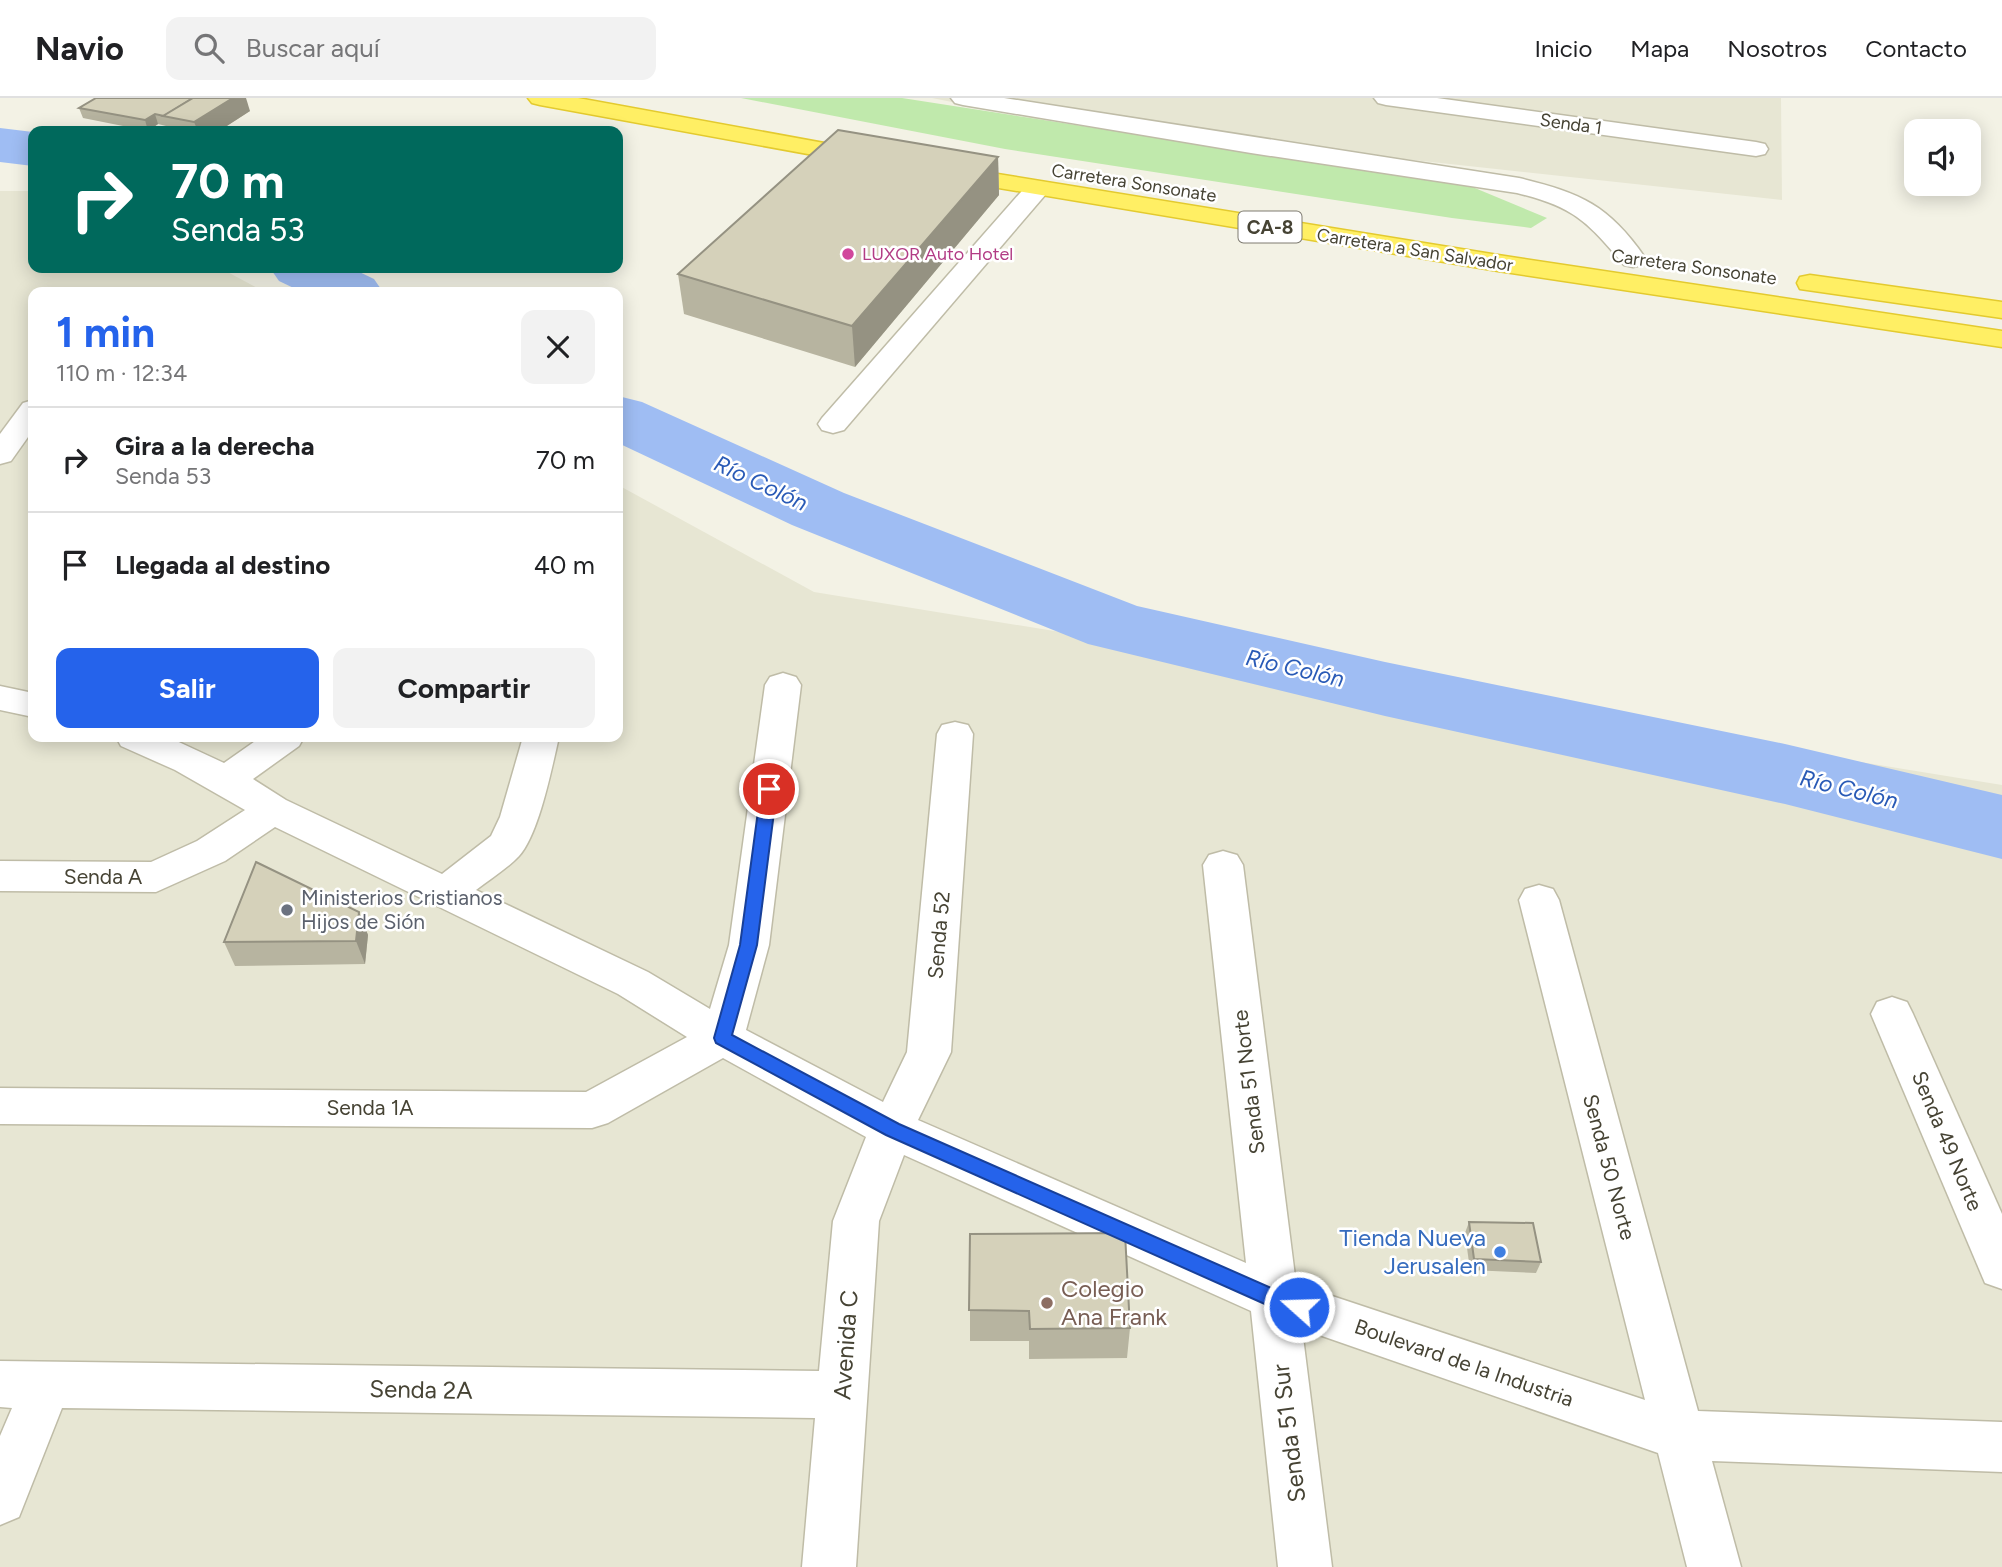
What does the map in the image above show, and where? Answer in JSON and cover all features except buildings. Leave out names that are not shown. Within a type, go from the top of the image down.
[{"type":"highway","points":[[540,98],[888,152],[641,98]]},
{"type":"highway","name":"Carretera Sonsonate","points":[[928,159],[1660,262]]},
{"type":"highway","name":"Carretera a San Salvador","points":[[928,159],[1037,189],[1471,259],[2002,339]]},
{"type":"highway","name":"Carretera Sonsonate","points":[[1783,279],[2002,310]]},
{"type":"street","points":[[963,98],[1068,106],[1544,192],[1573,202],[1594,214],[1633,259]]},
{"type":"street","name":"Senda 1","points":[[1386,98],[1756,149]]},
{"type":"street","points":[[833,424],[1037,189]]},
{"type":"street","points":[[0,455],[28,416]]},
{"type":"street","points":[[723,1038],[749,945],[783,685]]},
{"type":"street","points":[[0,698],[28,704]]},
{"type":"street","name":"Senda 52","points":[[892,1129],[929,1052],[954,734]]},
{"type":"street","name":"Boulevard de la Industria","points":[[147,742],[179,754],[227,779],[272,810],[633,983],[723,1038],[892,1129],[1274,1298],[1678,1434],[2002,1447]]},
{"type":"street","points":[[227,779],[279,742]]},
{"type":"street","points":[[447,892],[506,845],[519,817],[540,742]]},
{"type":"street","name":"Senda A","points":[[0,876],[156,877],[211,851],[272,810]]},
{"type":"street","name":"Senda 51 Norte","points":[[1223,865],[1274,1298]]},
{"type":"street","name":"Senda 50 Norte","points":[[1539,900],[1714,1567]]},
{"type":"street","name":"Senda 49 Norte","points":[[1892,1014],[2002,1268]]},
{"type":"street","name":"Senda 1A","points":[[0,1106],[592,1110],[723,1038]]},
{"type":"street","name":"Avenida C","points":[[828,1567],[856,1221],[892,1129]]},
{"type":"street","name":"Senda 51 Sur","points":[[1274,1298],[1305,1567]]},
{"type":"street","points":[[0,1499],[23,1384]]},
{"type":"street","name":"Senda 2A","points":[[23,1384],[842,1395]]},
{"type":"shaded area","points":[[932,98],[1781,98],[1782,200],[1036,119]]},
{"type":"shaded area","points":[[0,191],[28,191],[28,273],[229,273],[256,287],[28,287],[28,742],[623,742],[623,488],[814,592],[2002,785],[2002,1567],[0,1567]]},
{"type":"green space","points":[[741,98],[902,98],[1470,186],[1547,218],[1531,228],[1452,218],[1005,149]]},
{"type":"waterway","name":"Río Colón","points":[[0,145],[28,148]]},
{"type":"waterway","name":"Río Colón","points":[[312,273],[341,287]]},
{"type":"waterway","name":"Río Colón","points":[[623,419],[818,509],[1116,626],[1385,689],[1785,774],[2002,827]]},
{"type":"place","name":"LUXOR Auto Hotel","points":[[848,254]]},
{"type":"place","name":"Ministerios Cristianos Hijos de Sión","points":[[287,910]]},
{"type":"place","name":"Tienda Nueva Jerusalen","points":[[1500,1252]]},
{"type":"place","name":"Colegio Ana Frank","points":[[1047,1303]]},
{"type":"route","points":[[769,789],[749,945],[723,1038],[892,1129],[1299,1307]]}]
